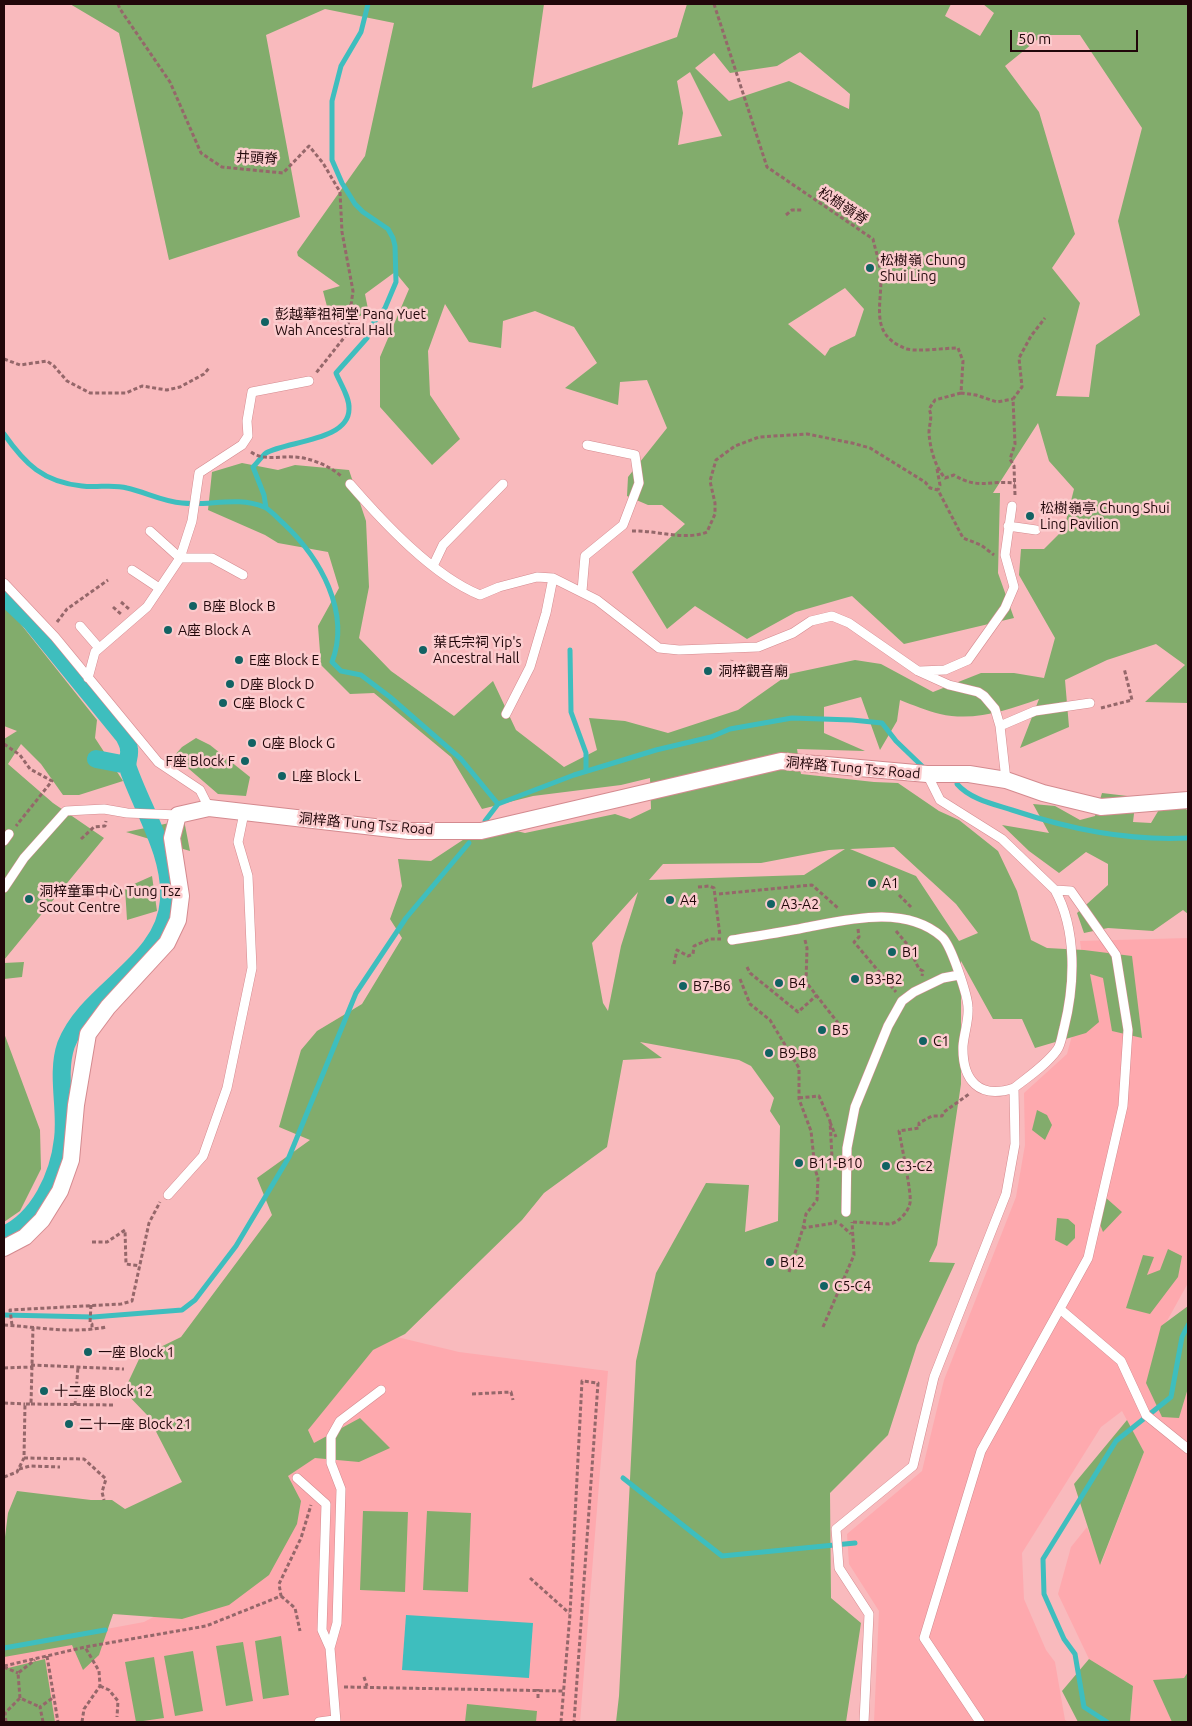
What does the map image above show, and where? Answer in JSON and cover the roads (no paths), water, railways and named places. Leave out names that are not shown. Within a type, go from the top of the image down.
[{"type":"street","name":"洞梓路 Tung Tsz Road","points":[[172,815],[210,808],[244,813],[342,821],[409,831],[481,831],[782,761],[927,774],[969,774],[1006,780],[1043,793],[1101,807],[1188,800]]},
{"type":"street","points":[[4,1248],[25,1237],[42,1220],[60,1191],[71,1160],[76,1105],[88,1034],[108,1007],[168,943],[178,920],[181,896],[172,838],[172,815]]},
{"type":"lane","points":[[88,678],[95,652],[147,607],[180,558],[192,521],[199,473],[242,446],[248,436],[247,421],[252,392],[309,381]]},
{"type":"lane","points":[[582,591],[585,556],[623,525],[639,483],[635,455],[587,445]]},
{"type":"lane","points":[[350,484],[380,518],[433,566],[463,589],[480,595],[499,587],[537,577],[553,578],[597,600],[659,648],[679,650],[758,647],[792,633],[810,622],[832,616],[857,628],[918,671],[949,685],[978,692],[984,696],[995,709],[1000,726],[1006,780]]},
{"type":"lane","points":[[433,566],[443,545],[503,484]]},
{"type":"lane","points":[[918,671],[945,670],[968,660],[1005,608],[1014,587],[1005,561],[1012,506]]},
{"type":"lane","points":[[1008,526],[1036,530]]},
{"type":"lane","points":[[150,532],[180,558],[212,558],[243,574]]},
{"type":"lane","points":[[132,570],[159,588]]},
{"type":"lane","points":[[506,714],[530,666],[546,613],[553,578]]},
{"type":"lane","points":[[4,583],[55,637],[158,762],[200,790],[210,808]]},
{"type":"lane","points":[[80,626],[99,648]]},
{"type":"lane","points":[[1000,726],[1035,711],[1090,703]]},
{"type":"lane","points":[[732,940],[847,920],[883,917],[923,926],[943,938],[953,954],[969,1007],[963,1047],[969,1078],[976,1087],[991,1093],[1014,1088],[1058,1049],[1066,1019],[1073,963],[1068,925],[1062,902],[1055,890],[1002,838],[940,800],[927,774]]},
{"type":"lane","points":[[4,888],[24,858],[66,811],[104,809],[127,813],[172,815]]},
{"type":"lane","points":[[168,1195],[203,1156],[227,1088],[252,968],[248,876],[238,842],[244,813]]},
{"type":"lane","points":[[980,1722],[924,1638],[982,1452],[1088,1258],[1123,1106],[1128,1030],[1116,955],[1071,891],[1055,890]]},
{"type":"lane","points":[[842,1214],[847,1148],[855,1107],[888,1026],[902,1001],[914,992],[942,978],[959,975]]},
{"type":"lane","points":[[864,1722],[869,1614],[839,1568],[836,1529],[913,1466],[934,1377],[1006,1194],[1015,1144],[1014,1088]]},
{"type":"lane","points":[[1060,1309],[1121,1361],[1146,1415],[1188,1449]]},
{"type":"lane","points":[[319,1722],[335,1721],[330,1648],[337,1623],[341,1489],[330,1463],[331,1437],[340,1421],[380,1390]]},
{"type":"lane","points":[[297,1478],[317,1498],[326,1504],[322,1630],[330,1648]]},
{"type":"water","points":[[406,1615],[533,1623],[529,1678],[402,1670]]},
{"type":"waterway","points":[[266,508],[264,495],[253,467],[266,453],[328,434],[339,428],[346,420],[349,409],[348,400],[336,373],[367,338],[372,325],[385,308],[396,282],[393,238],[388,229],[363,212],[355,204],[342,183],[332,160],[332,101],[341,66],[361,32],[368,4]]},
{"type":"waterway","points":[[4,434],[36,470],[68,484],[93,487],[122,487],[161,499],[192,504],[244,502],[269,510],[309,553],[329,587],[335,605],[338,624],[337,643],[332,662],[341,671],[361,675],[390,697],[461,759],[498,804]]},
{"type":"waterway","points":[[4,596],[31,622],[124,736],[129,748],[128,768],[161,849],[169,883],[169,900],[164,922],[154,942],[140,960],[90,1008],[76,1026],[66,1045],[62,1068],[64,1128],[57,1167],[52,1181],[37,1207],[16,1228],[4,1235]]},
{"type":"waterway","points":[[570,650],[571,712],[586,753],[586,771]]},
{"type":"waterway","points":[[485,821],[498,804],[574,775],[656,750],[711,737],[730,729],[792,718],[882,723],[896,741],[923,767]]},
{"type":"waterway","points":[[96,759],[127,765]]},
{"type":"waterway","points":[[957,784],[968,794],[982,800],[1055,823],[1098,832],[1142,838],[1188,838]]},
{"type":"waterway","points":[[4,1315],[93,1317],[182,1310],[195,1300],[236,1246],[289,1157],[356,993],[406,918],[469,843]]},
{"type":"waterway","points":[[1107,1722],[1084,1707],[1075,1654],[1064,1639],[1044,1594],[1043,1559],[1116,1441],[1171,1397],[1182,1337],[1188,1325]]},
{"type":"waterway","points":[[623,1478],[722,1556],[855,1543]]},
{"type":"waterway","points":[[4,1648],[105,1630]]},
{"type":"place","name":"松樹嶺 Chung Shui Ling","points":[[870,268]]},
{"type":"place","name":"彭越華祖祠堂 Pang Yuet Wah Ancestral Hall","points":[[265,322]]},
{"type":"place","name":"松樹嶺亭 Chung Shui Ling Pavilion","points":[[1030,516]]},
{"type":"place","name":"B座 Block B","points":[[193,606]]},
{"type":"place","name":"A座 Block A","points":[[168,630]]},
{"type":"place","name":"葉氏宗祠 Yip's Ancestral Hall","points":[[423,650]]},
{"type":"place","name":"E座 Block E","points":[[239,660]]},
{"type":"place","name":"洞梓觀音廟","points":[[708,671]]},
{"type":"place","name":"D座 Block D","points":[[230,684]]},
{"type":"place","name":"C座 Block C","points":[[223,703]]},
{"type":"place","name":"G座 Block G","points":[[252,743]]},
{"type":"place","name":"F座 Block F","points":[[245,761]]},
{"type":"place","name":"L座 Block L","points":[[282,776]]},
{"type":"place","name":"A1","points":[[872,883]]},
{"type":"place","name":"洞梓童軍中心 Tung Tsz Scout Centre","points":[[29,899]]},
{"type":"place","name":"A4","points":[[670,900]]},
{"type":"place","name":"A3-A2","points":[[771,904]]},
{"type":"place","name":"B1","points":[[892,952]]},
{"type":"place","name":"B3-B2","points":[[855,979]]},
{"type":"place","name":"B4","points":[[779,983]]},
{"type":"place","name":"B7-B6","points":[[683,986]]},
{"type":"place","name":"B5","points":[[822,1030]]},
{"type":"place","name":"C1","points":[[923,1041]]},
{"type":"place","name":"B9-B8","points":[[769,1053]]},
{"type":"place","name":"B11-B10","points":[[799,1163]]},
{"type":"place","name":"C3-C2","points":[[886,1166]]},
{"type":"place","name":"B12","points":[[770,1262]]},
{"type":"place","name":"C5-C4","points":[[824,1286]]},
{"type":"place","name":"一座 Block 1","points":[[88,1352]]},
{"type":"place","name":"十二座 Block 12","points":[[44,1391]]},
{"type":"place","name":"二十一座 Block 21","points":[[69,1424]]}]
